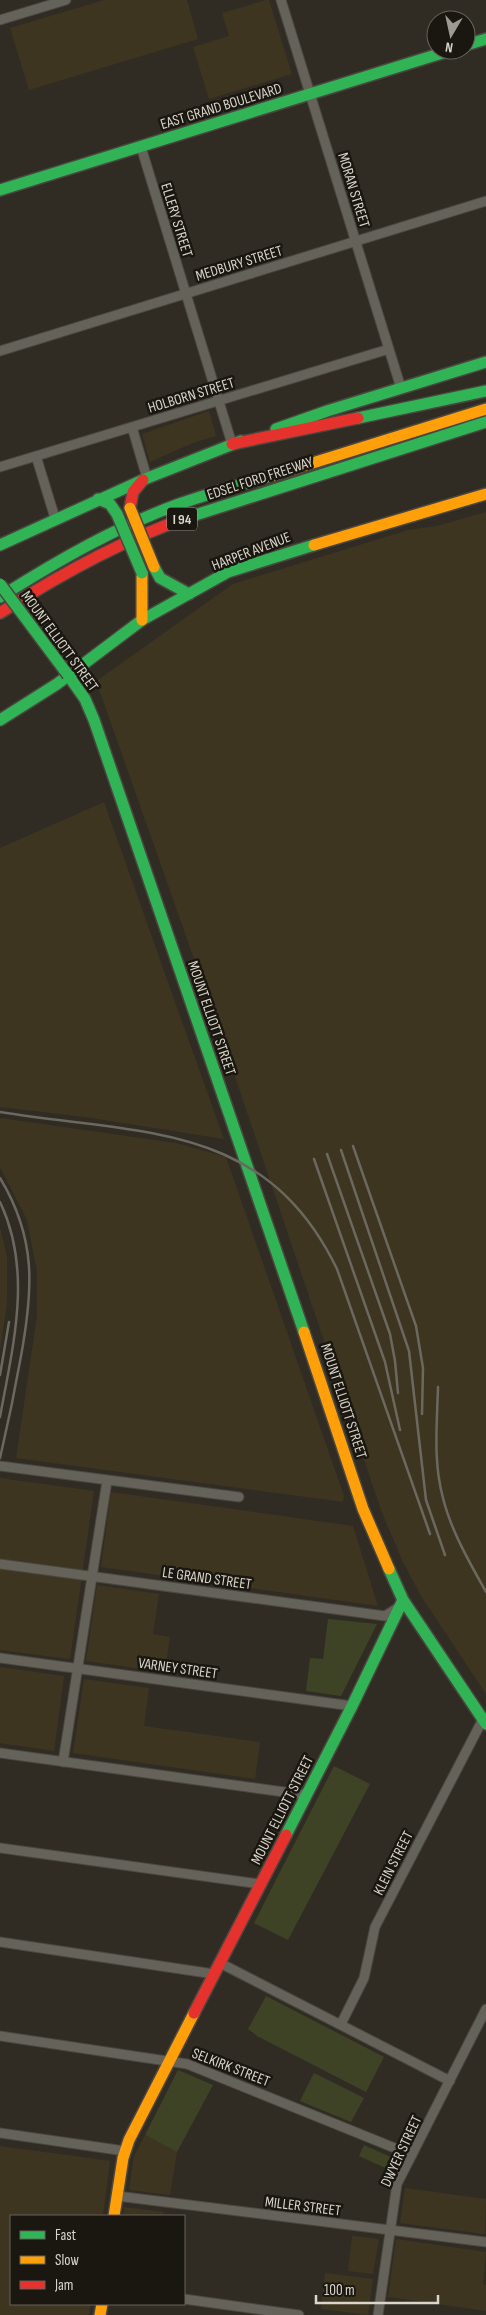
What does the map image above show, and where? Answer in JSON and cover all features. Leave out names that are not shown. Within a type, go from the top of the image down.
[{"type":"main road","name":"EAST GRAND BOULEVARD","points":[[0,190],[426,58]]},
{"type":"main road","points":[[0,544],[146,478],[232,444],[328,411],[486,362]]},
{"type":"main road","points":[[232,444],[486,392]]},
{"type":"main road","name":"EDSEL FORD FREEWAY","points":[[0,597],[44,569],[95,542],[179,504],[486,409]]},
{"type":"main road","name":"EDSEL FORD FREEWAY","points":[[0,613],[42,586],[96,556],[180,520],[280,486],[486,422]]},
{"type":"main road","points":[[146,478],[133,492],[130,508],[160,578],[189,594]]},
{"type":"main road","name":"HARPER AVENUE","points":[[0,720],[57,684],[142,620],[228,572],[280,554],[486,494]]},
{"type":"main road","points":[[98,499],[110,504],[117,514],[142,573],[142,620]]},
{"type":"main road","name":"MOUNT ELLIOTT STREET","points":[[0,584],[68,674],[85,700],[94,720],[245,1164],[290,1287],[363,1509],[403,1600],[352,1706],[125,2151],[114,2215]]},
{"type":"main road","points":[[403,1600],[484,1722]]},
{"type":"street","points":[[0,20],[66,0]]},
{"type":"street","name":"MORAN STREET","points":[[281,0],[401,388]]},
{"type":"street","name":"ELLERY STREET","points":[[141,147],[232,444]]},
{"type":"street","name":"MEDBURY STREET","points":[[0,351],[486,201]]},
{"type":"street","name":"HOLBORN STREET","points":[[0,467],[389,349]]},
{"type":"street","points":[[132,427],[146,478]]},
{"type":"street","points":[[36,456],[55,518]]},
{"type":"street","points":[[0,1466],[239,1497]]},
{"type":"street","points":[[63,1762],[107,1481]]},
{"type":"street","name":"LE GRAND STREET","points":[[0,1564],[385,1616],[396,1610],[403,1600]]},
{"type":"street","name":"VARNEY STREET","points":[[0,1658],[352,1706]]},
{"type":"street","name":"KLEIN STREET","points":[[341,2024],[364,1978],[375,1927],[484,1722]]},
{"type":"street","points":[[0,1753],[306,1795]]},
{"type":"street","points":[[0,1848],[260,1884]]},
{"type":"street","points":[[0,1942],[214,1974]]},
{"type":"street","points":[[220,1963],[450,2080]]},
{"type":"street","name":"DWYER STREET","points":[[378,2315],[397,2184],[486,2009]]},
{"type":"street","name":"SELKIRK STREET","points":[[0,2036],[187,2064],[412,2155]]},
{"type":"street","points":[[0,2133],[125,2151]]},
{"type":"street","name":"MILLER STREET","points":[[117,2196],[486,2242]]},
{"type":"street","points":[[185,2299],[299,2315]]},
{"type":"shaded area","points":[[104,0],[187,0],[198,39],[29,90],[10,28]]},
{"type":"shaded area","points":[[269,0],[292,74],[209,99],[193,47],[229,36],[222,13]]},
{"type":"shaded area","points":[[209,411],[216,436],[195,442],[150,462],[142,434]]},
{"type":"shaded area","points":[[486,512],[486,1694],[421,1596],[402,1560],[381,1510],[222,1038],[95,682],[233,584],[408,530],[437,526]]},
{"type":"shaded area","points":[[104,802],[224,1139],[85,1117],[0,1107],[0,848]]},
{"type":"shaded area","points":[[0,1118],[176,1143],[226,1157],[344,1496],[343,1502],[16,1458],[37,1316],[37,1271],[27,1220],[0,1167]]},
{"type":"shaded area","points":[[0,1228],[7,1256],[7,1303],[0,1351]]},
{"type":"shaded area","points":[[0,1478],[94,1491],[70,1659],[0,1650]]},
{"type":"shaded area","points":[[111,1492],[353,1526],[378,1606],[101,1567]]},
{"type":"shaded area","points":[[97,1585],[159,1594],[153,1634],[170,1637],[165,1672],[86,1661]]},
{"type":"shaded area","points":[[0,1667],[64,1676],[54,1751],[0,1743]]},
{"type":"shaded area","points":[[84,1679],[149,1688],[144,1726],[260,1742],[255,1779],[73,1753]]},
{"type":"shaded area","points":[[145,2135],[177,2152],[170,2195],[129,2190],[134,2156]]},
{"type":"shaded area","points":[[0,2146],[110,2161],[103,2215],[10,2215],[10,2305],[91,2305],[89,2315],[0,2315]]},
{"type":"shaded area","points":[[405,2188],[486,2199],[485,2234],[400,2223]]},
{"type":"shaded area","points":[[124,2207],[164,2212],[163,2215],[123,2215]]},
{"type":"shaded area","points":[[352,2236],[379,2239],[373,2274],[348,2271]]},
{"type":"shaded area","points":[[396,2239],[486,2252],[483,2284],[486,2285],[486,2311],[388,2297]]},
{"type":"shaded area","points":[[325,2273],[373,2279],[368,2315],[321,2309]]},
{"type":"green space","points":[[328,1619],[377,1624],[341,1696],[306,1691],[310,1658],[323,1659]]},
{"type":"green space","points":[[334,1766],[370,1784],[288,1940],[254,1923]]},
{"type":"green space","points":[[266,1996],[384,2057],[366,2092],[257,2036],[248,2029]]},
{"type":"green space","points":[[178,2070],[213,2085],[177,2152],[145,2135]]},
{"type":"green space","points":[[314,2073],[364,2098],[351,2122],[300,2101]]},
{"type":"green space","points":[[364,2145],[397,2160],[392,2171],[359,2156]]},
{"type":"railway","points":[[0,1112],[149,1132],[194,1143],[235,1160],[274,1185],[308,1220],[337,1269],[430,1534]]},
{"type":"railway","points":[[353,1146],[416,1326],[423,1368],[422,1414]]},
{"type":"railway","points":[[341,1150],[409,1351],[426,1500],[445,1555]]},
{"type":"railway","points":[[327,1154],[390,1334],[398,1393]]},
{"type":"railway","points":[[314,1159],[385,1362],[400,1430]]},
{"type":"railway","points":[[0,1178],[21,1222],[29,1265],[28,1309],[25,1332],[0,1458]]},
{"type":"railway","points":[[0,1202],[10,1228],[16,1255],[18,1281],[14,1336],[0,1417]]},
{"type":"railway","points":[[0,1375],[9,1322]]},
{"type":"railway","points":[[438,1387],[437,1457],[443,1498],[456,1535],[486,1592]]},
{"type":"traffic: fast","points":[[476,42],[486,39]]},
{"type":"traffic: fast","points":[[0,190],[426,58]]},
{"type":"traffic: fast","points":[[276,429],[327,411],[486,362]]},
{"type":"traffic: fast","points":[[358,418],[486,391]]},
{"type":"traffic: fast","points":[[189,517],[486,422]]},
{"type":"traffic: fast","points":[[0,545],[145,479],[241,441]]},
{"type":"traffic: fast","points":[[0,597],[65,558],[132,523],[191,500],[274,475]]},
{"type":"traffic: fast","points":[[98,499],[110,504],[117,514]]},
{"type":"traffic: fast","points":[[117,514],[142,573]]},
{"type":"traffic: fast","points":[[0,720],[57,684],[142,620],[228,572],[314,545]]},
{"type":"traffic: fast","points":[[154,567],[160,578],[189,594]]},
{"type":"traffic: fast","points":[[0,584],[68,675]]},
{"type":"traffic: fast","points":[[68,675],[85,699],[94,720],[304,1332]]},
{"type":"traffic: fast","points":[[389,1569],[403,1600],[486,1724]]},
{"type":"traffic: fast","points":[[286,1835],[352,1706],[403,1600]]},
{"type":"traffic: slow","points":[[274,475],[486,409]]},
{"type":"traffic: slow","points":[[314,545],[486,494]]},
{"type":"traffic: slow","points":[[130,508],[154,567]]},
{"type":"traffic: slow","points":[[142,573],[142,620]]},
{"type":"traffic: slow","points":[[304,1332],[363,1509],[389,1569]]},
{"type":"traffic: slow","points":[[114,2215],[123,2158],[129,2140],[194,2013]]},
{"type":"traffic: slow","points":[[100,2315],[102,2305]]},
{"type":"traffic: jam","points":[[232,444],[358,418]]},
{"type":"traffic: jam","points":[[130,508],[133,492],[143,480]]},
{"type":"traffic: jam","points":[[0,613],[91,559],[140,536],[189,517]]},
{"type":"traffic: jam","points":[[194,2013],[286,1835]]}]
